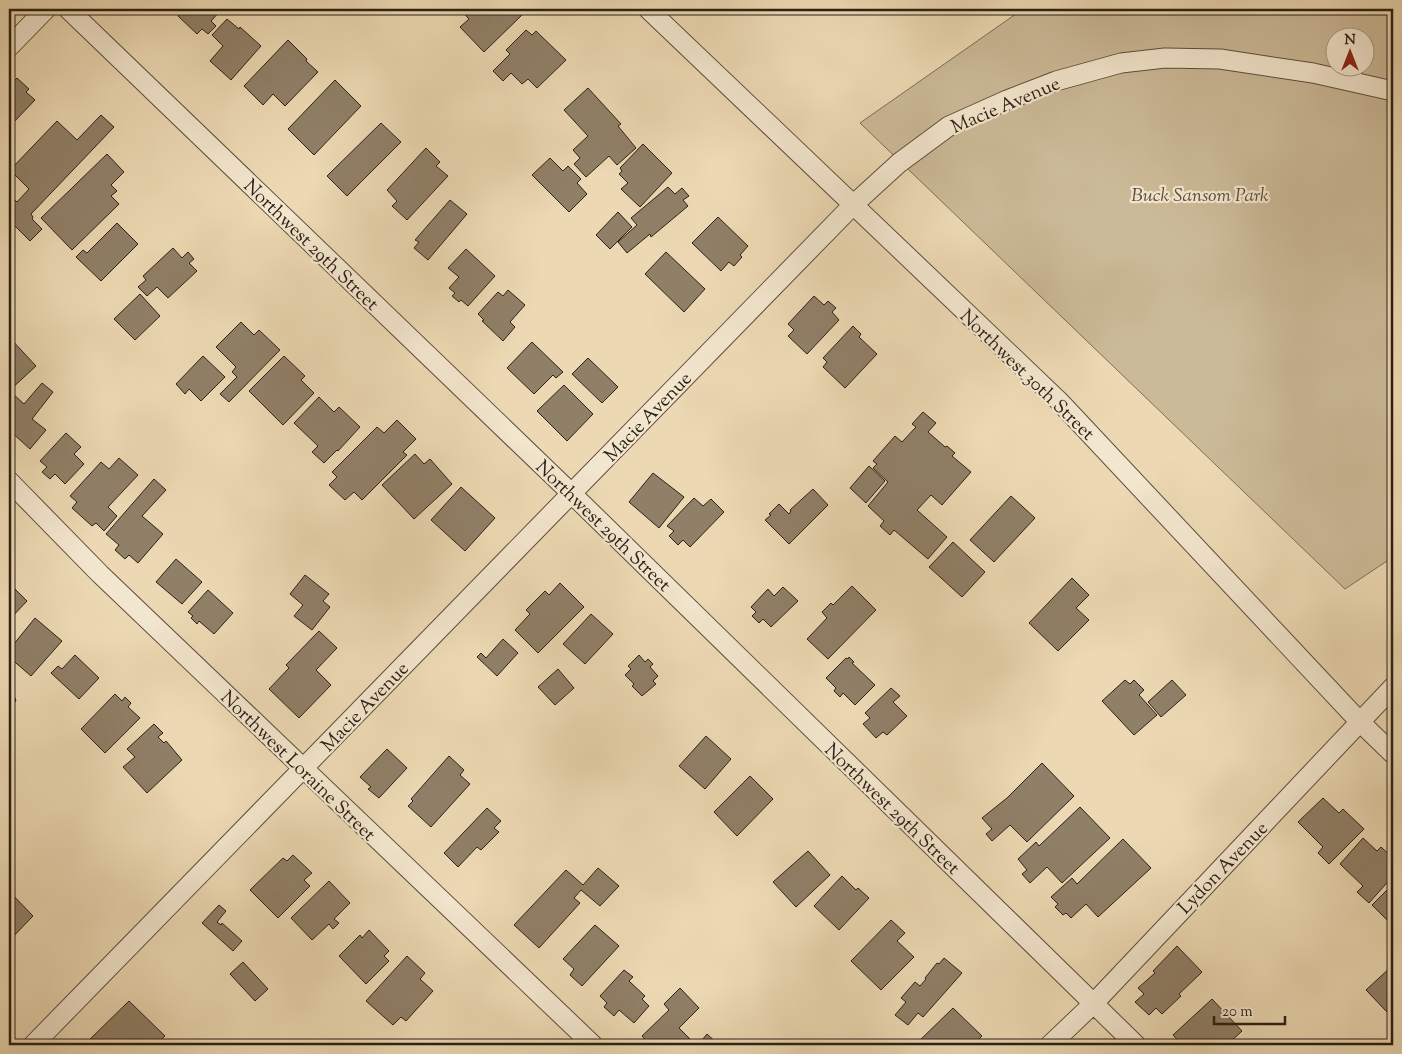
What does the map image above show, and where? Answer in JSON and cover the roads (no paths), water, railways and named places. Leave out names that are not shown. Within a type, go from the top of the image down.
[{"type":"street","points":[[9,47],[46,9]]},
{"type":"street","name":"Northwest 29th Street","points":[[68,9],[571,493],[1136,1045]]},
{"type":"street","name":"Northwest 30th Street","points":[[648,9],[1059,401],[1360,722],[1393,754]]},
{"type":"street","name":"Macie Avenue","points":[[33,1045],[852,205],[899,163],[949,126],[1056,81],[1121,64],[1165,58],[1220,59],[1313,73],[1393,91]]},
{"type":"street","name":"Northwest Loraine Street","points":[[9,481],[100,574],[593,1045]]},
{"type":"street","name":"Lydon Avenue","points":[[1050,1045],[1093,1004],[1393,687]]},
{"type":"park label","name":"Buck Sansom Park","points":[[1200,194]]}]
